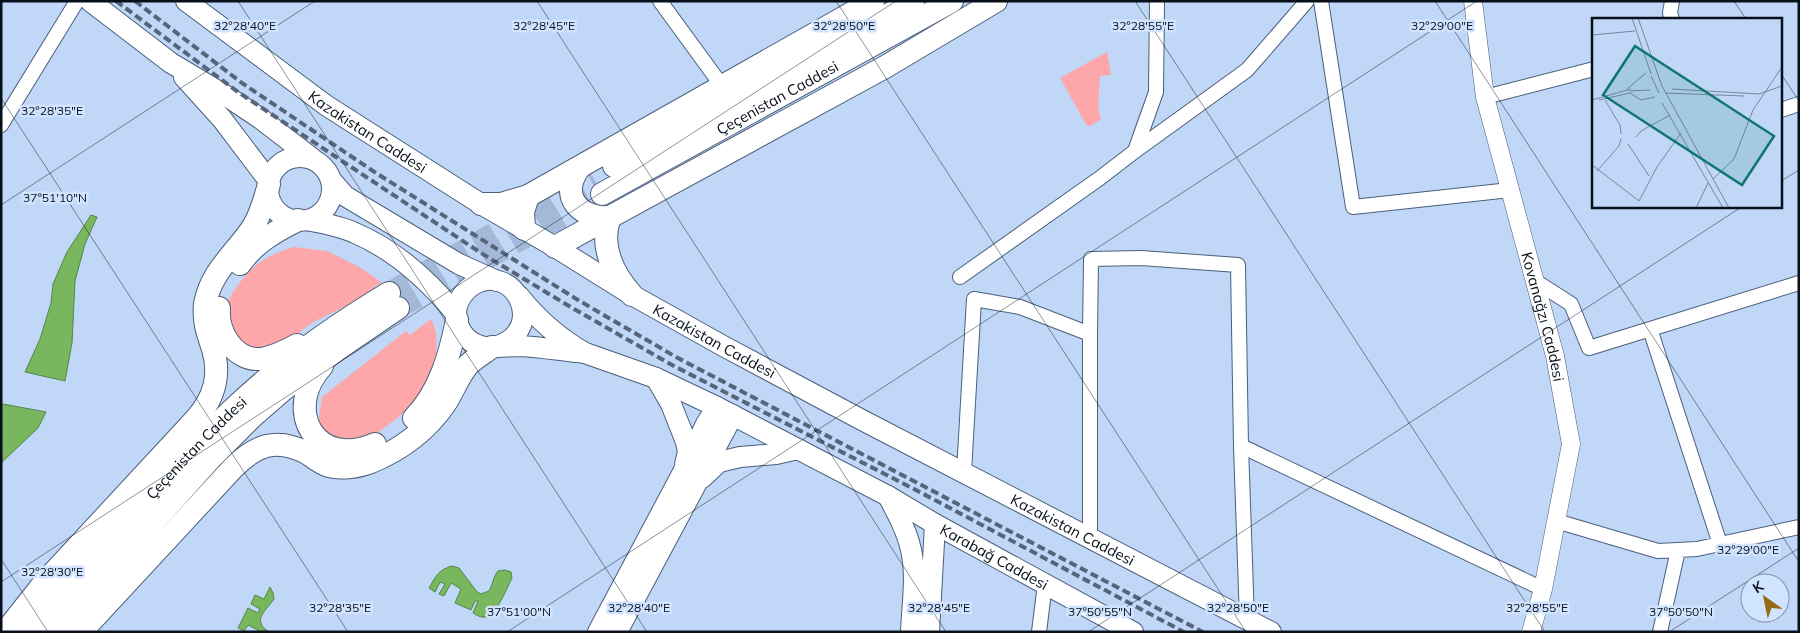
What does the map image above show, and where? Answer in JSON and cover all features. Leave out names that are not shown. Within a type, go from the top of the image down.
[{"type":"main road","points":[[90,1],[171,63],[236,102],[322,165],[332,181],[352,201],[459,264],[510,287],[544,325],[585,353]]},
{"type":"main road","name":"Kazakistan Caddesi","points":[[186,1],[327,106],[481,204],[555,246],[632,295],[725,347],[1270,632]]},
{"type":"main road","points":[[481,204],[501,204],[591,180],[722,86],[873,1]]},
{"type":"main road","name":"Çeçenistan Caddesi","points":[[591,180],[913,1]]},
{"type":"main road","name":"Çeçenistan Caddesi","points":[[591,180],[952,1]]},
{"type":"main road","points":[[555,246],[885,67],[996,1]]},
{"type":"main road","points":[[171,63],[222,119],[269,183],[269,194],[272,203],[277,211],[284,216],[355,232],[396,257],[435,289],[457,317],[461,331],[469,340],[480,346],[534,347],[585,353]]},
{"type":"main road","points":[[12,629],[44,583],[196,420],[210,400],[214,389],[216,370],[215,359],[205,325],[205,310],[207,296],[214,279],[225,260],[257,220],[275,169],[288,159],[296,157],[313,159]]},
{"type":"main road","points":[[591,180],[572,180],[571,191],[576,203],[584,213],[591,216],[610,217]]},
{"type":"main road","points":[[332,181],[330,200],[320,214],[269,236],[242,260],[222,295],[219,312],[221,329],[224,336],[235,349],[246,356],[261,358],[333,340]]},
{"type":"main road","points":[[524,228],[523,212],[528,196]]},
{"type":"main road","points":[[610,217],[605,235],[608,254],[617,276],[632,295]]},
{"type":"main road","points":[[333,340],[310,381],[306,392],[304,412],[307,423],[312,431],[326,446],[337,451],[360,450],[388,437],[422,410],[441,375],[451,347],[460,298],[472,286],[488,280],[498,282]]},
{"type":"main road","points":[[82,631],[233,468],[254,451],[266,445],[280,444],[294,447],[326,465],[340,468],[369,463],[411,440],[444,405],[468,366],[495,347],[512,339],[521,326],[523,311],[518,296]]},
{"type":"main road","name":"Çeçenistan Caddesi","points":[[12,629],[200,441],[261,385],[393,300]]},
{"type":"main road","name":"Çeçenistan Caddesi","points":[[54,632],[212,457],[333,340]]},
{"type":"main road","name":"Karabağ Caddesi","points":[[585,353],[656,378],[725,411],[888,496],[935,524],[1133,632]]},
{"type":"main road","points":[[656,378],[671,404],[686,442],[690,477]]},
{"type":"main road","points":[[617,632],[663,528],[690,477],[706,424],[725,411]]},
{"type":"main road","points":[[690,477],[719,462],[740,457],[798,450]]},
{"type":"main road","points":[[888,496],[904,528],[912,551],[914,576],[911,632]]},
{"type":"main road","points":[[929,632],[935,524]]},
{"type":"main road","points":[[598,632],[663,528]]},
{"type":"street","points":[[1,125],[77,1]]},
{"type":"street","points":[[660,1],[722,86]]},
{"type":"street","points":[[1136,151],[1156,92],[1157,1]]},
{"type":"street","points":[[960,277],[1100,178],[1247,70],[1307,1]]},
{"type":"street","points":[[1321,1],[1353,207],[1510,190]]},
{"type":"street","name":"Kovanağzı Caddesi","points":[[1473,1],[1485,98],[1555,356],[1571,444],[1543,589],[1532,632]]},
{"type":"street","points":[[1672,1],[1670,13],[1672,18]]},
{"type":"street","points":[[1485,98],[1592,70]]},
{"type":"street","points":[[1782,110],[1799,104]]},
{"type":"street","points":[[1090,539],[1092,259],[1141,258],[1238,265],[1241,446],[1247,620]]},
{"type":"street","points":[[1534,281],[1571,304],[1589,348],[1799,283]]},
{"type":"street","points":[[964,472],[974,299],[1020,307],[1090,334]]},
{"type":"street","points":[[1650,329],[1720,544]]},
{"type":"street","points":[[1241,446],[1543,589]]},
{"type":"street","points":[[1556,521],[1658,550],[1697,549],[1798,531]]},
{"type":"street","points":[[1660,632],[1678,550]]},
{"type":"street","points":[[1039,632],[1045,584]]},
{"type":"shaded area","points":[[1107,52],[1111,75],[1100,76],[1098,107],[1101,119],[1087,126],[1060,78]]},
{"type":"shaded area","points":[[91,215],[97,217],[85,244],[75,281],[72,343],[65,381],[25,372],[40,339],[51,303],[53,284],[67,252]]},
{"type":"shaded area","points":[[294,247],[327,251],[363,269],[382,283],[374,287],[375,292],[313,322],[274,352],[246,358],[222,313],[235,290],[250,271],[269,257]]},
{"type":"shaded area","points":[[431,319],[436,333],[436,357],[432,373],[416,399],[394,421],[354,447],[332,443],[318,424],[322,397],[406,331],[410,335]]},
{"type":"shaded area","points":[[3,404],[46,412],[38,428],[1,463],[1,406]]},
{"type":"shaded area","points":[[452,566],[459,568],[477,592],[481,594],[489,591],[498,571],[505,570],[511,572],[512,578],[493,612],[482,617],[473,613],[478,601],[475,601],[471,610],[455,603],[461,589],[451,583],[444,596],[439,594],[445,584],[440,582],[435,592],[429,588],[440,572]]},
{"type":"shaded area","points":[[270,587],[274,599],[261,619],[264,628],[269,632],[257,632],[258,630],[248,625],[244,631],[238,628],[248,608],[258,613],[260,609],[251,604],[255,595],[264,599]]},
{"type":"tunnel","points":[[389,293],[593,177]]},
{"type":"tunnel","points":[[398,308],[602,194]]},
{"type":"railway","points":[[116,1],[238,92],[481,253],[574,309],[672,365],[914,489],[1184,632]]},
{"type":"railway","points":[[135,1],[242,83],[376,173],[578,300],[676,357],[1203,632]]}]
